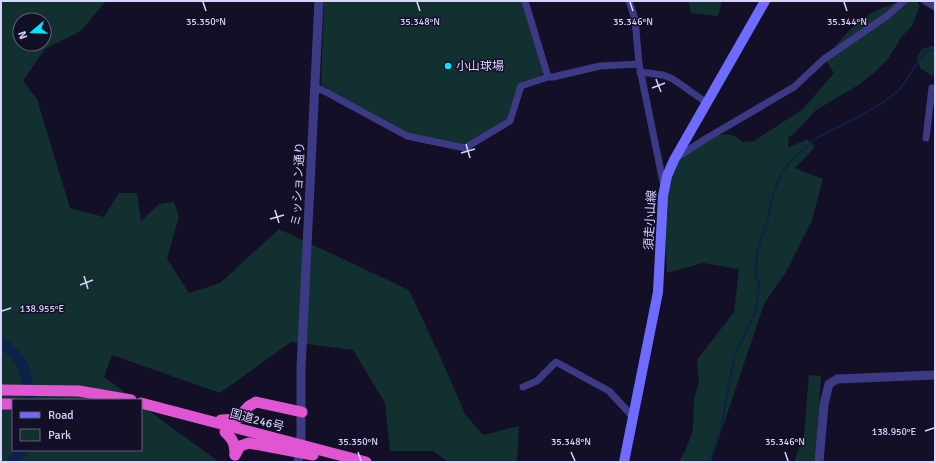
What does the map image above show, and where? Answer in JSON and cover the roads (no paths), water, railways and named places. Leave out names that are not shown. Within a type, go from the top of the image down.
[{"type":"highway","points":[[1,390],[96,393],[127,399]]},
{"type":"highway","name":"国道246号","points":[[142,402],[262,434],[291,448]]},
{"type":"highway","points":[[203,419],[234,420],[239,418],[247,408],[256,402],[302,412]]},
{"type":"highway","points":[[1,404],[12,404]]},
{"type":"highway","points":[[247,408],[247,421],[262,434]]},
{"type":"highway","name":"国道246号","points":[[142,410],[291,448]]},
{"type":"highway","points":[[225,432],[235,443],[236,458]]},
{"type":"highway","points":[[236,458],[240,446],[249,443],[291,448],[366,462]]},
{"type":"highway","points":[[314,452],[337,462]]},
{"type":"main road","name":"須走小山線","points":[[624,462],[634,419],[658,292],[664,188],[674,160],[765,1]]},
{"type":"street","name":"ミッション通り","points":[[298,462],[301,449],[301,369],[319,1]]},
{"type":"street","points":[[525,1],[548,77]]},
{"type":"street","points":[[629,1],[635,19],[639,68],[664,188]]},
{"type":"street","points":[[674,160],[707,138],[794,87],[824,58],[887,16],[904,1]]},
{"type":"street","points":[[925,1],[935,7]]},
{"type":"street","points":[[315,87],[406,136],[465,148],[510,121],[521,86],[548,77],[553,78],[600,66],[639,68],[663,75],[673,79],[706,103]]},
{"type":"street","points":[[926,138],[932,88],[935,89]]},
{"type":"street","points":[[523,387],[537,381],[556,362],[609,391],[634,419]]},
{"type":"street","points":[[819,462],[824,404],[828,384],[837,379],[935,375]]},
{"type":"waterway","points":[[709,462],[721,429],[734,357],[756,311],[759,285],[756,275],[757,252],[769,215],[773,194],[781,174],[792,160],[815,139],[884,102],[900,89],[925,52],[935,49]]},
{"type":"waterway","points":[[1,342],[10,349],[20,361],[27,381],[30,399]]},
{"type":"waterway","points":[[12,462],[22,451]]},
{"type":"place","name":"小山球場","points":[[448,66]]}]
